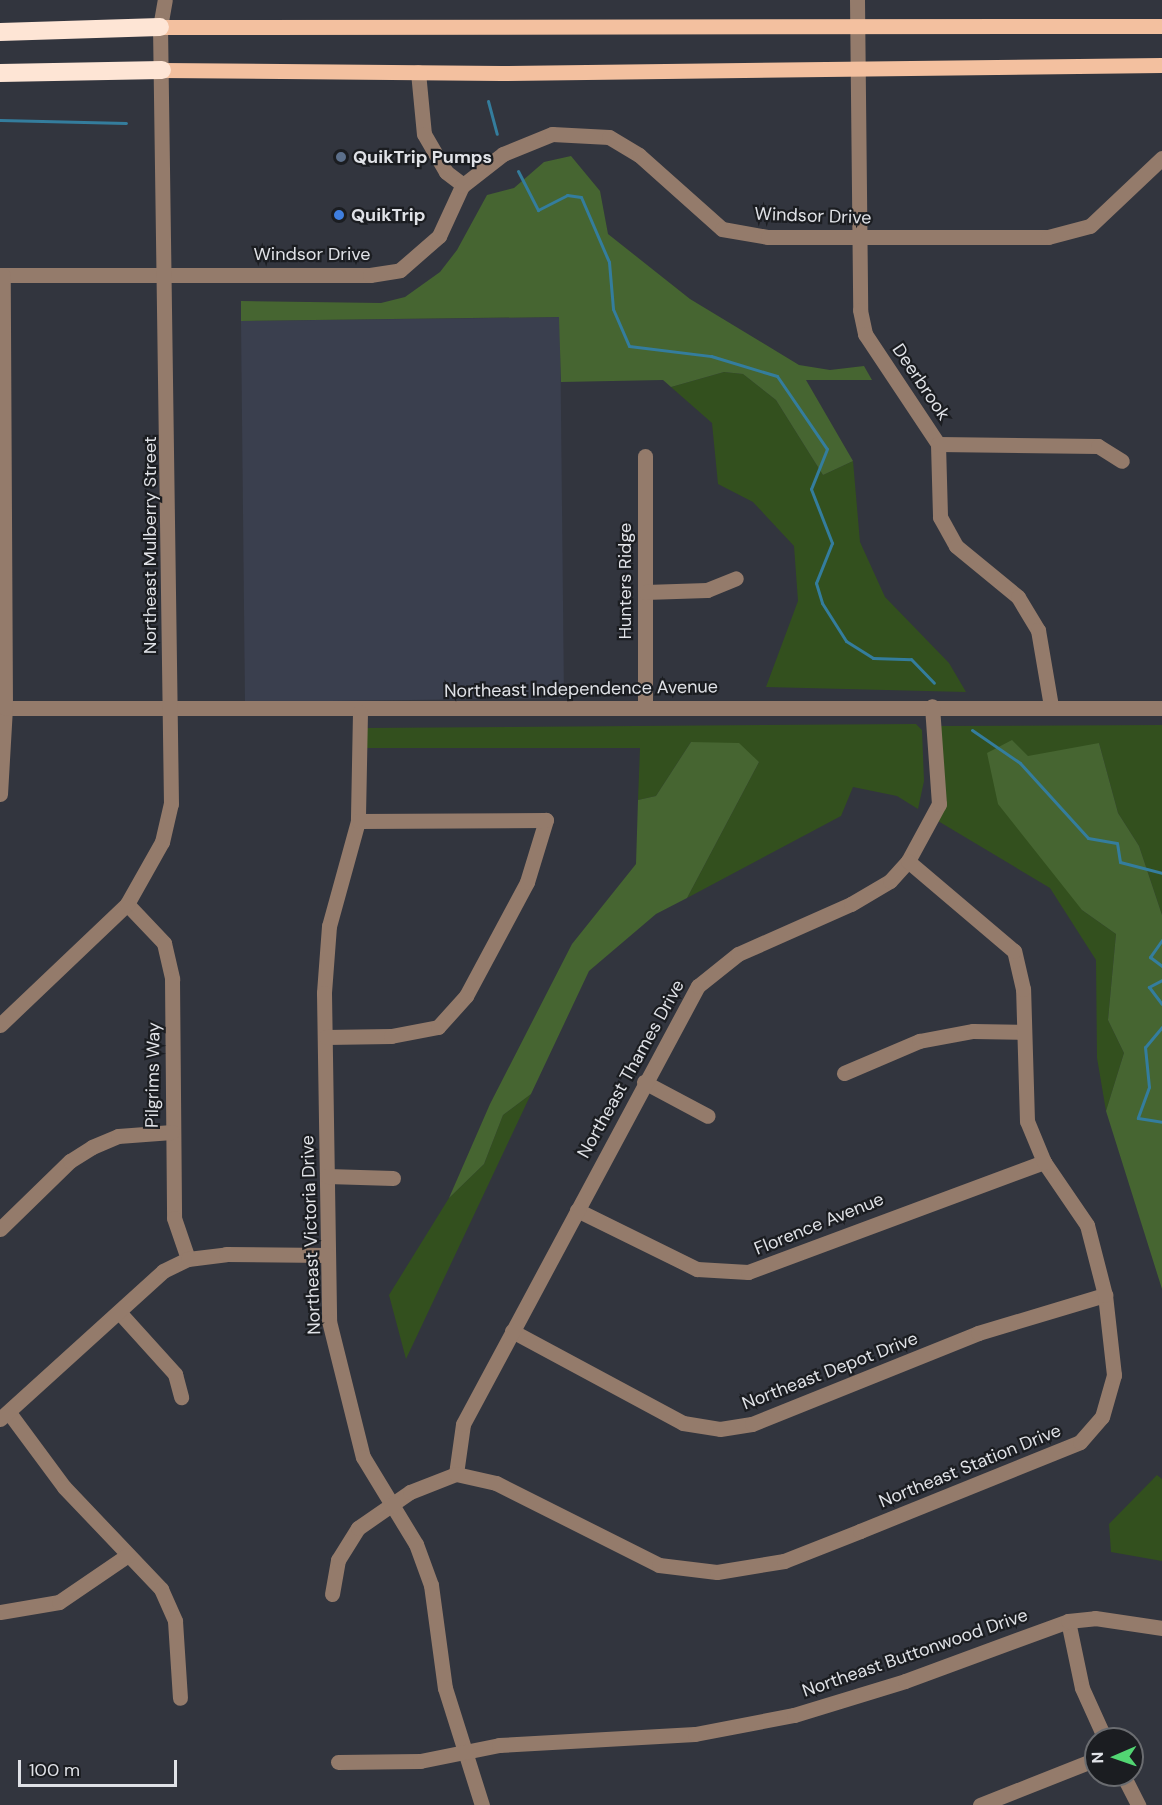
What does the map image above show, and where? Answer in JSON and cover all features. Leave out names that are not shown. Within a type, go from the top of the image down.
[{"type":"highway","points":[[0,32],[160,27]]},
{"type":"highway","points":[[0,73],[162,70]]},
{"type":"main road","points":[[160,27],[857,24],[1162,26]]},
{"type":"main road","points":[[162,70],[418,72],[857,65],[1162,65]]},
{"type":"street","name":"Northeast Mulberry Street","points":[[0,1025],[127,904],[165,833],[171,804],[168,274],[160,27],[165,0]]},
{"type":"street","name":"Deerbrook","points":[[857,0],[859,237],[864,334],[938,444],[940,517],[956,546],[1018,597],[1038,630],[1051,706]]},
{"type":"street","points":[[418,72],[424,134],[446,172],[463,185]]},
{"type":"street","name":"Windsor Drive","points":[[2,274],[370,275],[400,270],[439,236],[463,185],[526,144],[552,134],[579,133],[609,137],[639,155],[722,229],[768,237],[1048,237],[1090,226],[1162,158]]},
{"type":"street","points":[[0,794],[3,708],[2,274]]},
{"type":"street","points":[[938,444],[1098,446],[1122,461]]},
{"type":"street","name":"Hunters Ridge","points":[[645,456],[645,706]]},
{"type":"street","points":[[645,592],[707,591],[736,578]]},
{"type":"street","name":"Northeast Independence Avenue","points":[[3,708],[360,712],[645,706],[1162,708]]},
{"type":"street","name":"Northeast Thames Drive","points":[[456,1474],[463,1424],[644,1082],[698,986],[738,954],[861,899],[890,881],[908,861],[939,804],[932,706]]},
{"type":"street","name":"Northeast Victoria Drive","points":[[360,712],[358,821],[329,926],[326,1037],[329,1322],[347,1407],[363,1457],[393,1503],[431,1585],[445,1688],[482,1805]]},
{"type":"street","points":[[326,1037],[391,1036],[438,1027],[466,996],[527,882],[546,820],[358,821]]},
{"type":"street","name":"Northeast Station Drive","points":[[456,1474],[496,1483],[659,1565],[717,1572],[784,1561],[1080,1442],[1102,1417],[1114,1375],[1105,1295],[1086,1225],[1044,1162],[1024,1105],[1023,989],[1014,951],[908,861]]},
{"type":"street","name":"Pilgrims Way","points":[[127,904],[164,944],[172,979],[171,1132],[174,1218],[188,1259]]},
{"type":"street","points":[[844,1073],[919,1041],[973,1031],[1023,1032]]},
{"type":"street","points":[[644,1082],[708,1116]]},
{"type":"street","points":[[0,1229],[70,1161],[92,1147],[118,1136],[171,1132]]},
{"type":"street","name":"Florence Avenue","points":[[577,1210],[697,1269],[748,1272],[1044,1162]]},
{"type":"street","points":[[327,1176],[393,1178]]},
{"type":"street","points":[[180,1698],[175,1621],[161,1589],[64,1487],[5,1417],[119,1312],[150,1280],[188,1259],[327,1255]]},
{"type":"street","name":"Northeast Depot Drive","points":[[512,1331],[683,1423],[720,1429],[752,1424],[978,1333],[1105,1295]]},
{"type":"street","points":[[119,1312],[175,1374],[181,1397]]},
{"type":"street","points":[[332,1594],[348,1540],[393,1503],[456,1474]]},
{"type":"street","points":[[0,1612],[59,1602],[128,1555]]},
{"type":"street","name":"Northeast Buttonwood Drive","points":[[338,1762],[420,1761],[464,1750],[695,1734],[794,1715],[1068,1621],[1095,1618],[1162,1628]]},
{"type":"street","points":[[1068,1621],[1082,1688],[1100,1727]]},
{"type":"street","points":[[980,1805],[1084,1765]]},
{"type":"street","points":[[1129,1787],[1138,1805]]},
{"type":"shaded area","points":[[560,317],[564,698],[245,702],[241,321]]},
{"type":"green space","points":[[571,156],[600,191],[608,234],[690,299],[799,365],[830,370],[864,366],[872,380],[806,380],[853,461],[823,475],[776,400],[743,374],[724,372],[671,387],[663,380],[561,382],[559,317],[241,321],[241,301],[381,303],[405,297],[440,272],[457,250],[487,195],[514,188],[544,162]]},
{"type":"green space","points":[[724,372],[743,374],[776,400],[823,475],[853,461],[860,542],[885,597],[949,663],[966,692],[766,687],[798,601],[794,546],[753,502],[718,484],[712,423],[671,387]]},
{"type":"green space","points":[[916,724],[922,730],[924,781],[918,809],[897,796],[853,787],[841,816],[687,898],[759,762],[691,742],[656,796],[638,800],[640,748],[359,748],[363,728]]},
{"type":"green space","points":[[1162,725],[1162,915],[1139,846],[1118,813],[1099,743],[1082,910],[1116,934],[1108,1020],[1124,1053],[1106,1111],[1097,1058],[1096,960],[1050,888],[933,818],[940,726]]},
{"type":"green space","points":[[1012,740],[1028,756],[1099,743],[1118,813],[1139,846],[1162,915],[1162,1289],[1106,1111],[1124,1053],[1108,1020],[1116,934],[1082,910],[998,804],[987,753]]},
{"type":"green space","points":[[691,742],[739,743],[759,762],[687,898],[656,914],[589,971],[531,1094],[503,1115],[484,1164],[449,1198],[490,1104],[572,944],[636,864],[638,800],[656,796]]},
{"type":"green space","points":[[531,1094],[406,1359],[389,1295],[449,1198],[484,1164],[503,1115]]},
{"type":"green space","points":[[1157,1475],[1162,1479],[1162,1561],[1111,1552],[1109,1524]]},
{"type":"waterway","points":[[488,101],[497,134]]},
{"type":"waterway","points":[[0,120],[126,123]]},
{"type":"waterway","points":[[518,171],[538,210],[567,195],[581,197],[609,262],[613,309],[629,346],[711,356],[777,376],[827,449],[811,489],[832,543],[816,583],[822,603],[846,641],[873,658],[911,659],[934,683]]},
{"type":"waterway","points":[[972,730],[1020,763],[1088,838],[1117,843],[1120,862],[1162,873]]},
{"type":"waterway","points":[[1162,940],[1150,957],[1162,966]]},
{"type":"waterway","points":[[1162,980],[1149,987],[1162,1004]]},
{"type":"waterway","points":[[1162,1027],[1145,1047],[1149,1087],[1138,1118],[1162,1122]]},
{"type":"place","name":"QuikTrip Pumps","points":[[341,157]]},
{"type":"place","name":"QuikTrip","points":[[339,215]]}]
